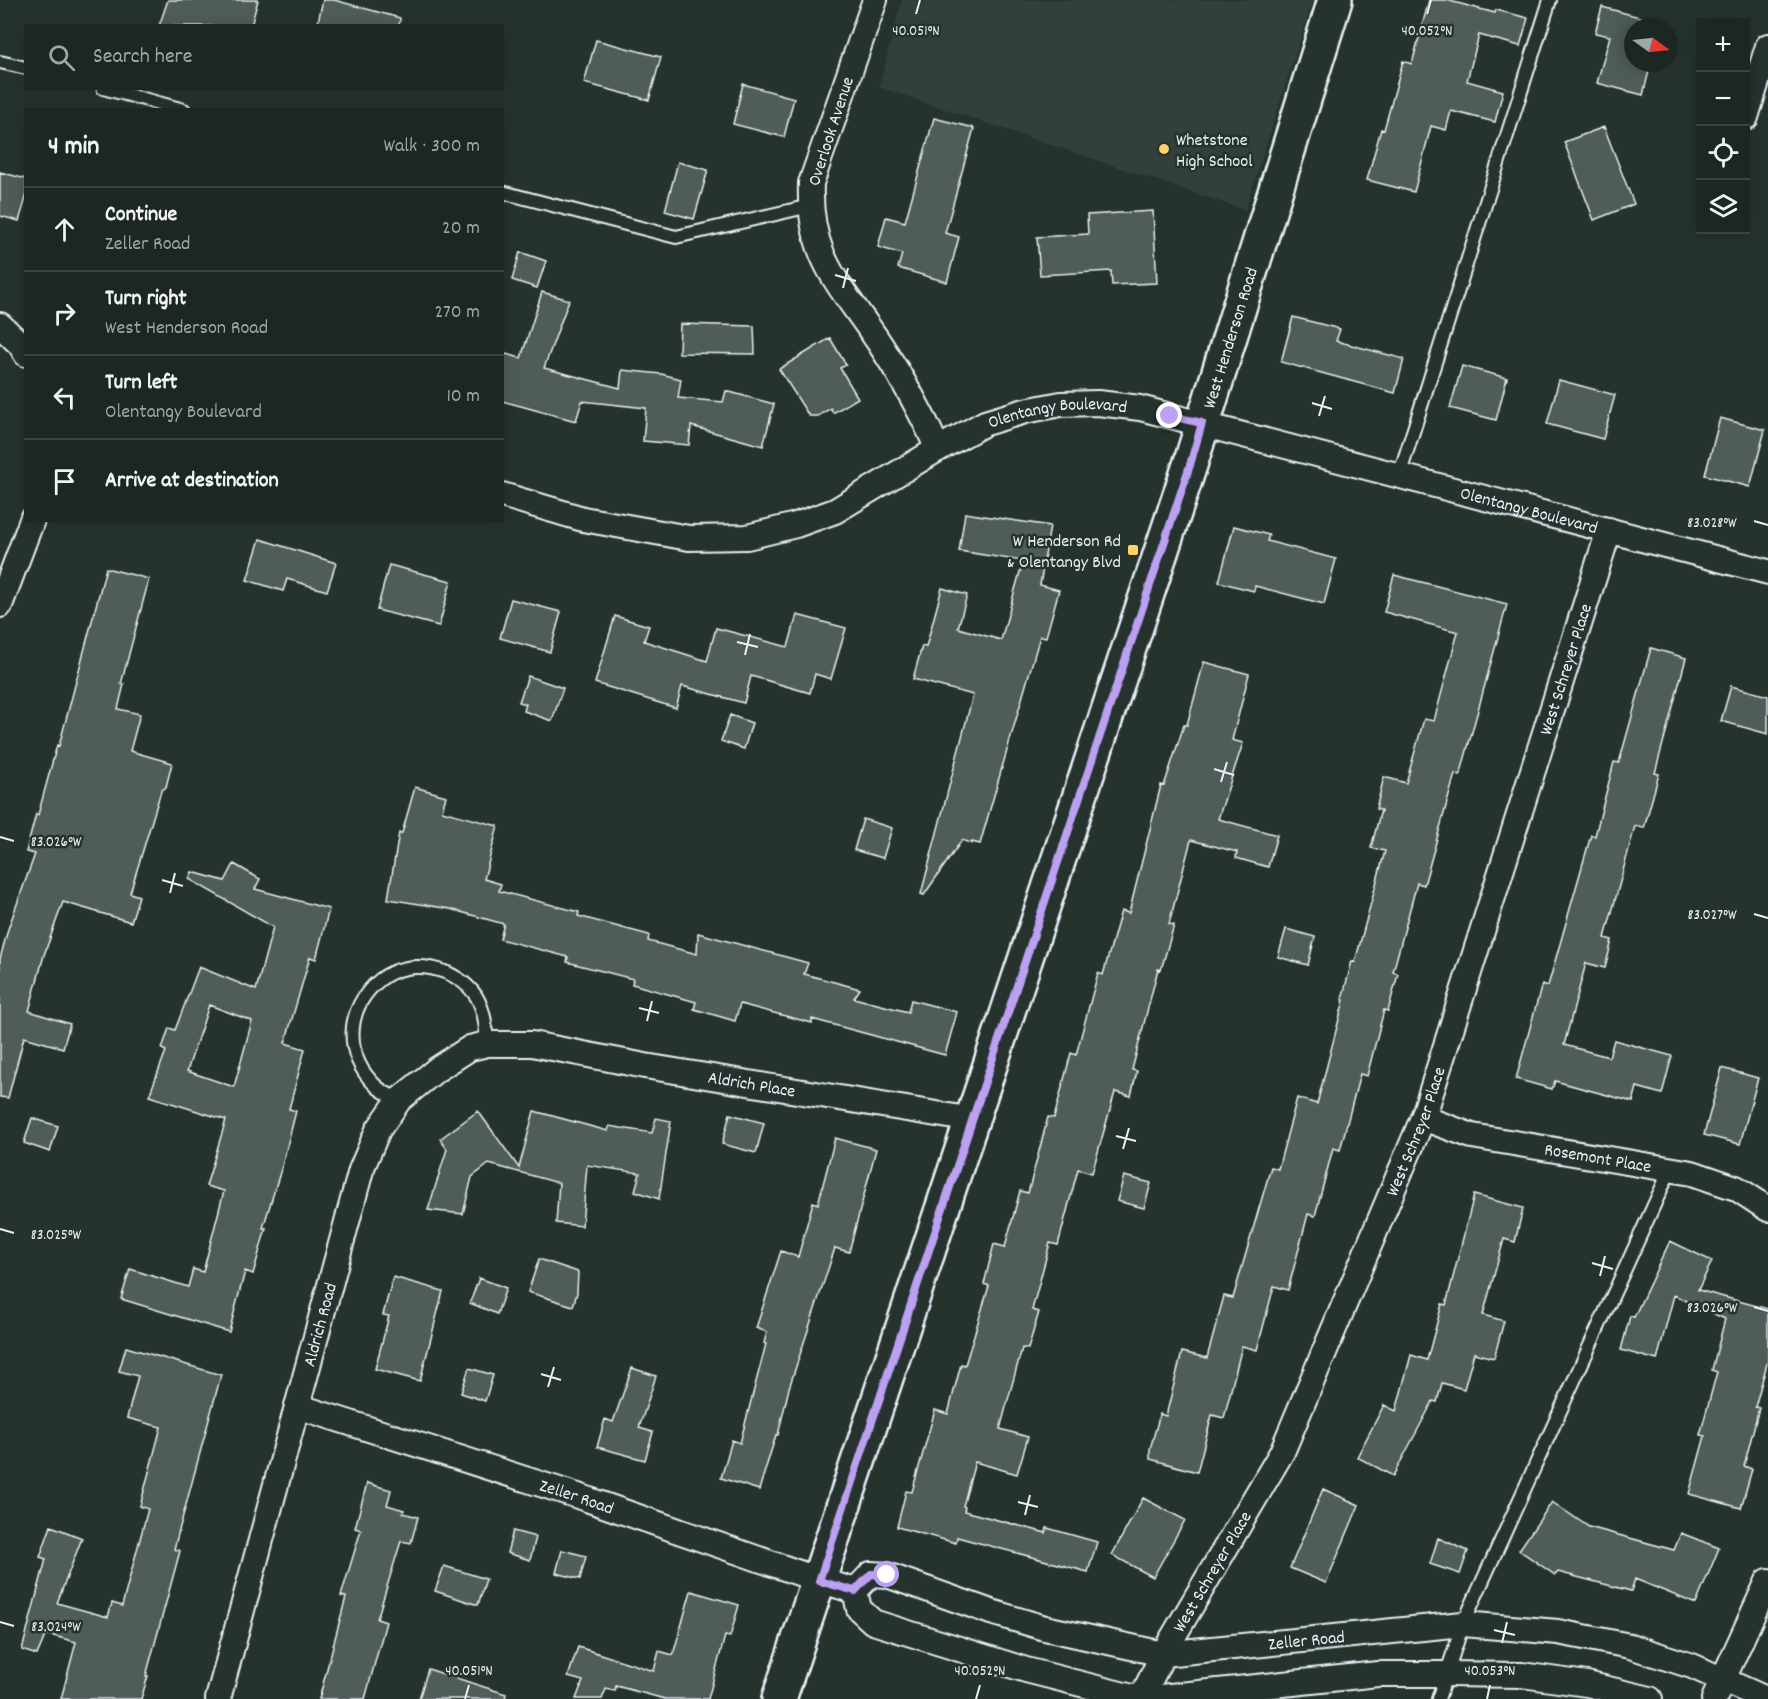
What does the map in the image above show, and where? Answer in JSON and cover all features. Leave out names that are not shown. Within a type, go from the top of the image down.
[{"type":"main road","name":"West Henderson Road","points":[[779,1699],[1187,475],[1335,0]]},
{"type":"street","name":"Overlook Avenue","points":[[875,0],[811,183],[810,206],[813,230],[819,252],[830,273],[919,406],[938,448]]},
{"type":"street","points":[[1750,104],[1768,46]]},
{"type":"street","points":[[0,318],[24,326]]},
{"type":"street","points":[[0,325],[24,351]]},
{"type":"street","name":"Olentangy Boulevard","points":[[504,496],[583,519],[690,538],[747,537],[796,525],[835,511],[938,448],[985,423],[1025,411],[1061,404],[1098,403],[1140,408],[1202,423],[1768,572]]},
{"type":"street","points":[[0,605],[31,522]]},
{"type":"street","name":"West Schreyer Place","points":[[1141,1699],[1163,1654],[1282,1452],[1423,1118],[1609,531]]},
{"type":"street","name":"Aldrich Road","points":[[218,1699],[361,1170],[378,1130],[399,1100],[436,1070],[470,1048],[487,1044],[532,1044]]},
{"type":"street","name":"Aldrich Place","points":[[532,1044],[645,1066],[973,1120]]},
{"type":"street","name":"Rosemont Place","points":[[1423,1118],[1472,1136],[1692,1173],[1736,1188],[1768,1209]]},
{"type":"street","name":"Zeller Road","points":[[297,1406],[578,1496],[819,1581],[855,1591],[871,1574],[887,1575],[991,1612],[1045,1628],[1163,1654],[1463,1624],[1558,1632],[1629,1646],[1692,1666],[1719,1689],[1766,1699]]},
{"type":"street","points":[[1719,1689],[1768,1581]]},
{"type":"street","points":[[855,1591],[859,1609],[873,1622],[1026,1670],[1141,1699],[1378,1674],[1522,1675],[1587,1684],[1650,1699]]},
{"type":"lane","points":[[1399,476],[1550,0]]},
{"type":"lane","points":[[0,62],[24,68]]},
{"type":"lane","points":[[110,90],[177,108]]},
{"type":"lane","points":[[504,193],[676,237],[810,206]]},
{"type":"lane","points":[[399,1100],[377,1088],[360,1069],[352,1044],[353,1018],[364,995],[383,977],[407,967],[432,968],[456,977],[475,995],[486,1018],[487,1044]]},
{"type":"lane","points":[[1438,1699],[1463,1624],[1670,1170]]},
{"type":"shaded area","name":"Whetstone High School","points":[[902,0],[1313,0],[1245,210],[879,87]]},
{"type":"building","points":[[168,0],[258,0],[252,24],[160,24]]},
{"type":"building","points":[[323,0],[334,0],[400,18],[399,24],[317,24]]},
{"type":"building","points":[[1429,0],[1446,0],[1495,13],[1496,10],[1528,18],[1520,46],[1479,35],[1467,81],[1503,91],[1495,122],[1451,111],[1446,130],[1431,126],[1414,192],[1367,180],[1403,61],[1412,64]]},
{"type":"building","points":[[1602,7],[1643,18],[1624,18],[1624,72],[1649,72],[1643,95],[1597,83],[1610,36],[1595,33]]},
{"type":"building","points":[[596,40],[661,57],[649,100],[584,83]]},
{"type":"building","points":[[743,84],[794,98],[784,137],[733,124]]},
{"type":"building","points":[[934,118],[974,128],[945,233],[959,237],[947,282],[898,268],[902,254],[878,247],[886,217],[905,222]]},
{"type":"building","points":[[1604,127],[1634,204],[1594,220],[1564,142]]},
{"type":"building","points":[[678,162],[708,170],[694,219],[665,211]]},
{"type":"building","points":[[0,172],[24,178],[24,205],[19,221],[0,216]]},
{"type":"building","points":[[1153,211],[1157,283],[1112,285],[1111,271],[1040,275],[1037,237],[1088,234],[1087,215]]},
{"type":"building","points":[[520,252],[546,261],[537,288],[512,280]]},
{"type":"building","points":[[542,292],[569,300],[544,368],[620,388],[622,370],[661,374],[681,379],[678,398],[723,402],[726,391],[774,404],[763,446],[691,426],[689,445],[643,441],[646,408],[582,401],[576,421],[504,402],[504,354],[521,358]]},
{"type":"building","points":[[1293,317],[1340,329],[1336,341],[1404,359],[1395,393],[1281,362]]},
{"type":"building","points":[[680,324],[754,326],[755,354],[679,353]]},
{"type":"building","points":[[830,338],[846,365],[840,368],[858,398],[833,413],[831,408],[818,416],[809,416],[779,369]]},
{"type":"building","points":[[1462,366],[1507,378],[1496,420],[1450,408]]},
{"type":"building","points":[[1559,380],[1615,395],[1603,439],[1547,424]]},
{"type":"building","points":[[1720,418],[1765,430],[1750,487],[1705,475]]},
{"type":"building","points":[[965,513],[1050,526],[1040,585],[1059,590],[1046,637],[1040,636],[980,844],[962,840],[924,895],[921,894],[973,695],[913,679],[922,646],[926,647],[942,588],[967,595],[958,628],[1001,640],[1023,561],[959,551]]},
{"type":"building","points":[[1234,526],[1269,535],[1267,541],[1336,559],[1324,604],[1255,586],[1254,591],[1219,582]]},
{"type":"building","points":[[260,539],[336,563],[327,591],[287,579],[283,591],[247,580]]},
{"type":"building","points":[[389,565],[451,581],[439,626],[377,610]]},
{"type":"building","points":[[106,568],[149,579],[121,684],[124,684],[118,709],[140,714],[130,751],[172,763],[166,787],[161,791],[130,893],[139,896],[131,922],[63,902],[44,955],[29,1011],[70,1024],[63,1048],[24,1037],[8,1098],[0,1097],[0,959],[8,929],[35,854],[26,852],[57,745],[59,746]]},
{"type":"building","points":[[1394,575],[1507,604],[1460,776],[1455,774],[1424,885],[1417,883],[1393,972],[1398,974],[1388,1011],[1384,1010],[1367,1076],[1360,1074],[1340,1150],[1333,1148],[1315,1216],[1308,1214],[1288,1290],[1274,1286],[1257,1350],[1242,1346],[1224,1418],[1212,1415],[1197,1472],[1150,1459],[1150,1449],[1160,1414],[1166,1416],[1182,1352],[1207,1358],[1224,1296],[1233,1298],[1271,1167],[1278,1169],[1297,1098],[1317,1104],[1352,961],[1355,962],[1385,851],[1371,848],[1381,810],[1376,809],[1384,777],[1406,783],[1424,719],[1434,721],[1458,632],[1384,612]]},
{"type":"building","points":[[511,599],[561,612],[550,652],[500,638]]},
{"type":"building","points":[[797,615],[846,628],[831,679],[815,674],[810,693],[751,676],[744,703],[682,686],[676,708],[595,683],[615,616],[649,626],[644,641],[707,661],[716,628],[788,647]]},
{"type":"building","points":[[1651,648],[1686,658],[1655,773],[1659,774],[1644,828],[1635,826],[1605,938],[1612,940],[1605,968],[1586,963],[1564,1045],[1609,1057],[1614,1040],[1672,1056],[1662,1094],[1637,1087],[1633,1102],[1555,1081],[1552,1089],[1516,1079],[1542,984],[1548,986],[1591,835],[1595,836],[1614,762],[1619,763]]},
{"type":"building","points":[[1204,662],[1249,674],[1232,740],[1243,743],[1218,819],[1277,835],[1268,867],[1236,858],[1237,852],[1191,840],[1169,924],[1174,925],[1161,970],[1158,969],[1132,1070],[1137,1071],[1131,1096],[1115,1092],[1092,1173],[1078,1169],[1058,1245],[1050,1243],[1032,1310],[1039,1312],[1028,1349],[1022,1348],[1000,1429],[1028,1437],[1017,1474],[975,1462],[963,1506],[964,1511],[1046,1533],[1047,1528],[1097,1542],[1088,1572],[957,1537],[956,1543],[897,1527],[906,1491],[912,1492],[935,1410],[948,1414],[961,1364],[965,1365],[989,1286],[984,1284],[994,1244],[1005,1247],[1020,1191],[1028,1193],[1048,1117],[1054,1118],[1071,1053],[1076,1055],[1098,973],[1103,975],[1121,911],[1129,913],[1161,785],[1164,786],[1184,725],[1187,725]]},
{"type":"building","points":[[528,676],[563,688],[552,721],[524,711],[526,704],[519,702]]},
{"type":"building","points":[[1731,686],[1768,696],[1768,734],[1721,721]]},
{"type":"building","points":[[730,715],[752,723],[744,749],[721,741]]},
{"type":"building","points":[[415,787],[446,796],[442,811],[498,826],[484,879],[501,884],[499,891],[579,912],[578,916],[649,935],[648,941],[697,954],[698,933],[808,963],[804,974],[860,989],[854,998],[908,1012],[911,1000],[957,1012],[945,1055],[812,1019],[812,1023],[740,1004],[735,1021],[694,1009],[696,1002],[632,984],[633,979],[567,962],[568,957],[500,939],[504,924],[450,909],[388,899],[399,833],[402,833]]},
{"type":"building","points":[[863,819],[892,828],[883,858],[854,850]]},
{"type":"building","points":[[234,864],[260,879],[255,889],[329,909],[316,959],[310,957],[285,1043],[305,1049],[289,1109],[296,1111],[263,1228],[266,1228],[253,1274],[245,1271],[229,1332],[121,1299],[130,1269],[188,1287],[193,1269],[203,1272],[224,1191],[206,1186],[226,1120],[149,1096],[166,1051],[162,1049],[169,1028],[175,1030],[199,967],[256,990],[273,927],[189,879],[192,872],[225,881]],"holes":[[[209,1005],[252,1021],[234,1087],[187,1071]]]},
{"type":"building","points":[[1286,929],[1315,937],[1308,965],[1278,957]]},
{"type":"building","points":[[1722,1068],[1758,1078],[1740,1144],[1704,1135]]},
{"type":"building","points":[[478,1111],[519,1168],[534,1111],[608,1131],[609,1126],[652,1133],[656,1118],[671,1121],[659,1199],[635,1191],[640,1173],[587,1165],[582,1226],[556,1223],[559,1183],[489,1164],[472,1177],[463,1214],[428,1210],[447,1149],[440,1139]]},
{"type":"building","points":[[730,1114],[764,1123],[756,1153],[722,1144]]},
{"type":"building","points":[[32,1118],[58,1126],[50,1152],[24,1143]]},
{"type":"building","points":[[835,1138],[876,1149],[849,1252],[835,1248],[789,1388],[778,1435],[776,1435],[759,1490],[721,1478],[732,1440],[740,1443],[766,1344],[764,1343],[767,1332],[756,1328],[781,1251],[798,1257],[813,1202],[818,1204]]},
{"type":"building","points":[[1124,1176],[1151,1183],[1144,1208],[1117,1201]]},
{"type":"building","points":[[1474,1195],[1523,1208],[1515,1242],[1504,1239],[1483,1315],[1504,1321],[1494,1358],[1474,1353],[1464,1389],[1442,1383],[1437,1402],[1433,1401],[1393,1476],[1357,1457],[1384,1405],[1396,1411],[1411,1355],[1427,1360],[1442,1304],[1446,1305]]},
{"type":"building","points":[[1670,1241],[1712,1261],[1698,1290],[1768,1309],[1768,1360],[1755,1407],[1759,1408],[1744,1466],[1752,1469],[1741,1508],[1689,1494],[1705,1436],[1700,1435],[1717,1372],[1712,1370],[1725,1319],[1674,1295],[1657,1360],[1621,1350],[1630,1316],[1634,1317]]},
{"type":"building","points":[[539,1259],[578,1272],[577,1293],[573,1306],[528,1292]]},
{"type":"building","points":[[393,1277],[443,1291],[420,1381],[375,1369],[389,1316],[383,1315]]},
{"type":"building","points":[[479,1278],[506,1288],[497,1314],[470,1303]]},
{"type":"building","points":[[126,1347],[221,1375],[174,1549],[180,1551],[141,1699],[61,1699],[76,1642],[46,1634],[37,1655],[22,1650],[46,1559],[40,1557],[51,1526],[82,1538],[57,1603],[108,1617],[112,1603],[122,1606],[148,1509],[140,1506],[161,1427],[127,1418],[138,1376],[119,1371]]},
{"type":"building","points":[[469,1368],[493,1375],[485,1401],[461,1393]]},
{"type":"building","points":[[632,1368],[656,1376],[639,1428],[653,1432],[645,1460],[597,1447],[605,1419],[613,1422]]},
{"type":"building","points":[[367,1483],[391,1490],[387,1505],[418,1517],[411,1543],[401,1541],[377,1619],[386,1622],[365,1699],[319,1699],[346,1597],[341,1596],[361,1530],[355,1528]]},
{"type":"building","points":[[1323,1489],[1359,1505],[1326,1583],[1290,1568]]},
{"type":"building","points":[[1143,1498],[1185,1520],[1153,1577],[1112,1555]]},
{"type":"building","points":[[1552,1502],[1589,1527],[1674,1550],[1681,1533],[1719,1548],[1696,1604],[1635,1579],[1631,1591],[1558,1572],[1555,1575],[1519,1550]]},
{"type":"building","points":[[513,1531],[536,1537],[530,1560],[507,1553]]},
{"type":"building","points":[[1438,1538],[1468,1551],[1460,1574],[1430,1564]]},
{"type":"building","points":[[562,1550],[586,1556],[580,1579],[556,1573]]},
{"type":"building","points":[[444,1566],[486,1579],[478,1605],[435,1591]]},
{"type":"building","points":[[691,1591],[739,1605],[730,1637],[725,1636],[708,1699],[665,1699],[616,1686],[615,1691],[606,1689],[602,1699],[576,1699],[583,1681],[568,1677],[578,1647],[654,1671],[659,1651],[673,1655]]},
{"type":"building","points":[[428,1669],[506,1694],[505,1699],[419,1699]]},
{"type":"place","name":"Whetstone High School","points":[[1164,149]]},
{"type":"place","name":"W Henderson Rd & Olentangy Blvd","points":[[1133,550]]},
{"type":"route","points":[[887,1575],[871,1574],[855,1591],[819,1581],[1190,465],[1202,423],[1170,416]]}]
